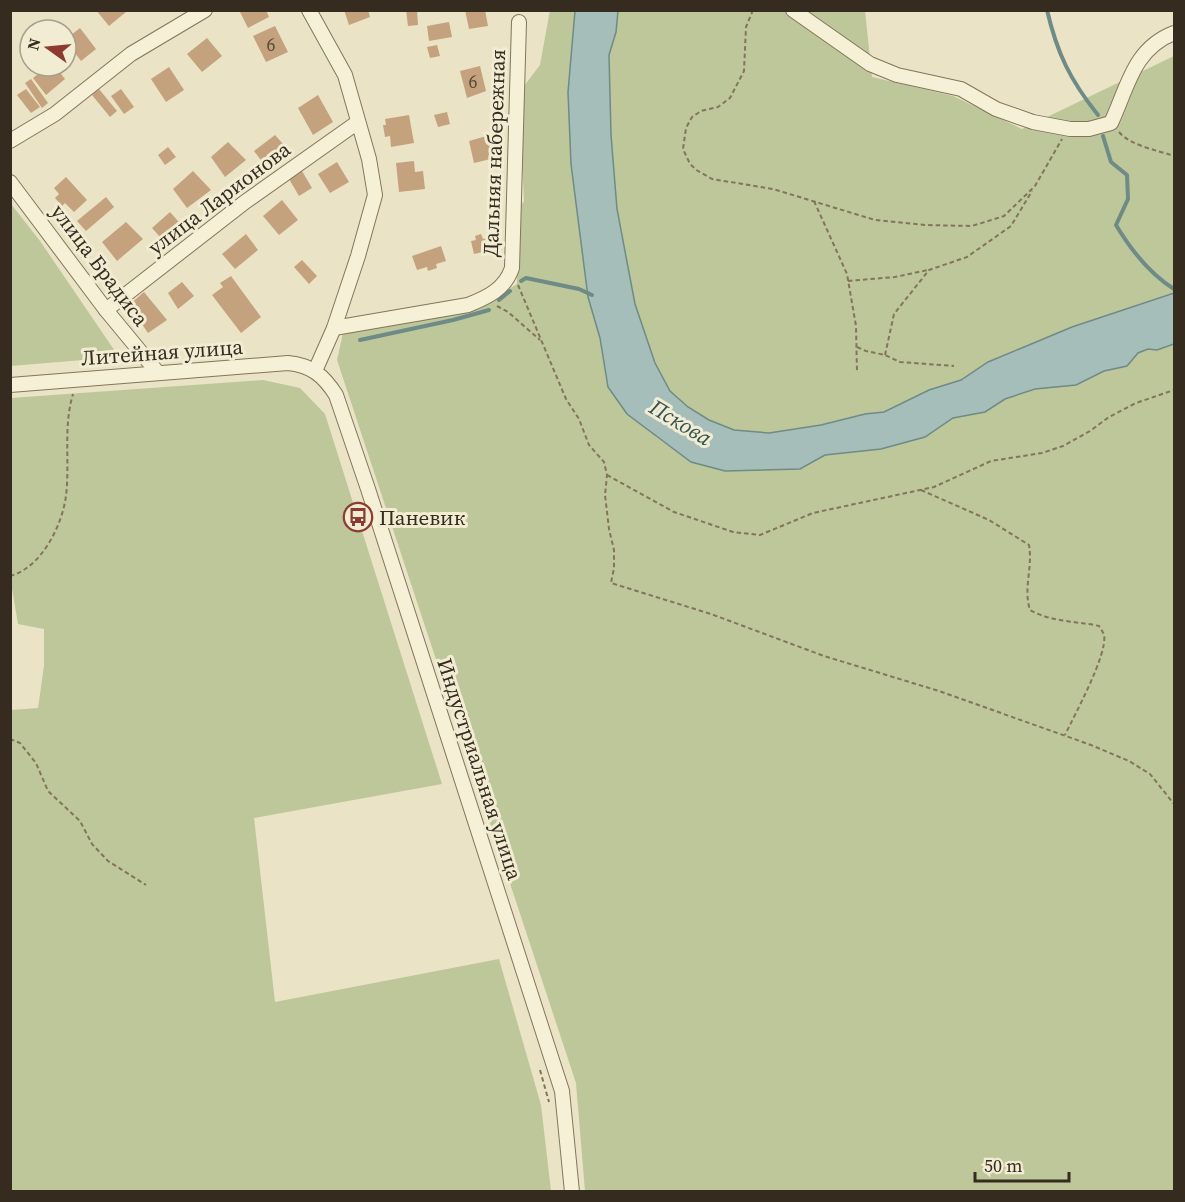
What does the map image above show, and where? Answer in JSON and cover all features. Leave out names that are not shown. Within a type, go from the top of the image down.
[{"type":"street","points":[[10,141],[55,114],[131,54],[206,10]]},
{"type":"street","points":[[309,10],[345,75],[369,159],[375,195],[334,328],[315,371]]},
{"type":"street","points":[[793,10],[855,55],[883,70],[962,89],[996,109],[1033,122],[1070,129],[1089,129],[1111,123],[1136,64],[1158,39],[1174,33]]},
{"type":"street","name":"Дальняя набережная","points":[[334,328],[468,305],[502,286],[509,276],[512,268],[519,22]]},
{"type":"street","name":"улица Ларионова","points":[[106,310],[245,202],[358,122]]},
{"type":"street","name":"улица Брадиса","points":[[10,182],[106,310],[158,373]]},
{"type":"street","name":"Литейная улица","points":[[10,385],[288,363],[315,371]]},
{"type":"street","name":"Индустриальная улица","points":[[315,371],[322,375],[336,394],[562,1091],[572,1191]]},
{"type":"path","points":[[753,10],[746,27],[744,71],[730,98],[718,107],[701,111],[692,117],[686,128],[683,149],[690,164],[698,171],[712,179],[773,189],[875,220],[925,225],[972,226],[1004,216],[1035,186]]},
{"type":"path","points":[[1111,123],[1122,136],[1174,156]]},
{"type":"path","points":[[848,281],[895,277],[929,270],[967,257],[1011,226],[1070,129]]},
{"type":"path","points":[[814,201],[847,274],[856,326],[857,372]]},
{"type":"path","points":[[512,268],[566,399],[579,418],[589,445],[604,462],[607,475],[605,486],[609,530],[614,550],[611,583],[711,614],[861,669],[948,694],[1129,761],[1150,774],[1174,804]]},
{"type":"path","points":[[885,355],[894,314],[929,270]]},
{"type":"path","points":[[482,299],[508,312],[542,342]]},
{"type":"path","points":[[857,347],[900,362],[954,366]]},
{"type":"path","points":[[10,576],[22,573],[37,560],[54,535],[66,497],[66,446],[69,414],[77,380]]},
{"type":"path","points":[[607,475],[674,512],[733,532],[760,535],[813,513],[934,487],[991,462],[1042,453],[1063,446],[1127,408],[1174,390]]},
{"type":"path","points":[[921,490],[988,520],[1029,545],[1026,599],[1030,610],[1038,615],[1059,621],[1069,620],[1099,626],[1104,635],[1090,687],[1084,693],[1065,736]]},
{"type":"path","points":[[10,739],[21,743],[36,763],[48,791],[80,820],[92,844],[108,861],[146,885]]},
{"type":"green space","points":[[550,10],[575,11],[568,92],[571,164],[588,297],[600,338],[656,437],[691,462],[800,469],[825,455],[881,449],[925,437],[953,418],[985,412],[1005,399],[1035,389],[1076,385],[1104,371],[1127,366],[1138,353],[1174,344],[1174,1191],[585,1191],[576,1083],[337,360],[343,333],[499,295],[517,284],[516,213],[524,201],[522,158],[524,86],[540,65]]},
{"type":"green space","points":[[618,11],[865,11],[872,77],[953,96],[1022,129],[1174,56],[1174,293],[1072,327],[988,362],[961,380],[929,390],[884,412],[769,433],[734,430],[709,420],[688,407],[670,391],[655,363],[635,305],[617,209],[611,135],[609,55],[616,32]]},
{"type":"green space","points":[[11,204],[40,241],[119,357],[11,366]]},
{"type":"green space","points":[[263,380],[300,388],[325,414],[442,784],[254,818],[275,1002],[499,959],[541,1105],[551,1191],[11,1191],[11,710],[38,708],[44,666],[44,629],[18,624],[10,577],[11,398]]},
{"type":"water","name":"Пскова","points":[[575,11],[618,11],[616,32],[609,55],[611,135],[617,209],[635,304],[655,363],[670,391],[688,407],[709,420],[734,430],[769,433],[884,412],[929,390],[961,380],[988,362],[1072,327],[1174,293],[1174,344],[1138,353],[1127,366],[1104,371],[1076,385],[1035,389],[1005,399],[985,412],[953,418],[925,437],[881,449],[825,455],[800,469],[725,471],[691,462],[627,414],[608,387],[600,338],[588,297],[571,164],[568,92]]},
{"type":"building","points":[[96,10],[124,10],[126,12],[109,26]]},
{"type":"building","points":[[239,10],[266,10],[269,17],[248,28]]},
{"type":"building","points":[[344,10],[368,10],[370,17],[349,25]]},
{"type":"building","points":[[406,10],[417,10],[418,25],[408,26]]},
{"type":"building","points":[[465,10],[485,10],[488,26],[469,29]]},
{"type":"building","points":[[449,22],[452,37],[429,41],[427,26]]},
{"type":"building","points":[[275,26],[288,52],[266,62],[253,36]]},
{"type":"building","points":[[80,28],[96,49],[81,61],[78,57],[78,30]]},
{"type":"building","points":[[207,38],[222,56],[202,72],[187,54]]},
{"type":"building","points":[[437,45],[440,56],[430,58],[427,47]]},
{"type":"building","points":[[480,66],[486,91],[467,98],[460,71]]},
{"type":"building","points":[[169,67],[184,90],[166,102],[151,79]]},
{"type":"building","points":[[33,78],[64,78],[65,79],[46,95]]},
{"type":"building","points":[[31,79],[48,103],[42,108],[25,83]]},
{"type":"building","points":[[26,89],[40,107],[31,113],[17,95]]},
{"type":"building","points":[[99,89],[117,111],[110,117],[92,95]]},
{"type":"building","points":[[121,89],[134,107],[124,114],[111,96]]},
{"type":"building","points":[[318,95],[333,122],[313,135],[298,108]]},
{"type":"building","points":[[447,112],[450,124],[438,127],[434,115]]},
{"type":"building","points":[[409,115],[414,143],[391,147],[390,136],[385,137],[383,125],[386,125],[385,119]]},
{"type":"building","points":[[275,135],[292,154],[270,172],[254,151]]},
{"type":"building","points":[[490,135],[499,157],[474,163],[469,141]]},
{"type":"building","points":[[228,142],[246,160],[225,177],[211,157]]},
{"type":"building","points":[[168,147],[176,157],[165,165],[158,155]]},
{"type":"building","points":[[414,161],[415,172],[423,171],[425,189],[399,192],[396,163]]},
{"type":"building","points":[[337,162],[349,182],[330,193],[318,174]]},
{"type":"building","points":[[193,171],[211,190],[187,208],[173,189]]},
{"type":"building","points":[[302,171],[312,188],[299,196],[289,179]]},
{"type":"building","points":[[66,177],[87,200],[74,212],[65,203],[62,206],[55,198],[59,194],[54,188]]},
{"type":"building","points":[[106,197],[114,207],[86,231],[77,221]]},
{"type":"building","points":[[282,200],[298,220],[279,235],[263,216]]},
{"type":"building","points":[[170,212],[185,229],[167,245],[152,228]]},
{"type":"building","points":[[126,222],[143,239],[117,261],[102,242]]},
{"type":"building","points":[[246,234],[258,250],[235,269],[222,254]]},
{"type":"building","points":[[481,234],[483,239],[493,237],[496,249],[474,254],[471,241],[476,240],[475,236]]},
{"type":"building","points":[[441,246],[446,261],[436,264],[437,268],[428,271],[427,267],[417,270],[412,256]]},
{"type":"building","points":[[302,260],[317,276],[309,284],[294,267]]},
{"type":"building","points":[[231,276],[261,317],[241,333],[212,295],[223,287],[220,283]]},
{"type":"building","points":[[182,282],[194,296],[178,309],[168,293]]},
{"type":"building","points":[[144,292],[167,320],[148,333],[129,305]]},
{"type":"waterway","points":[[1047,10],[1055,40],[1066,66],[1098,115]]},
{"type":"waterway","points":[[1103,136],[1111,162],[1127,175],[1128,199],[1116,225],[1142,261],[1174,289]]},
{"type":"waterway","points":[[521,281],[526,278],[579,289],[592,295]]},
{"type":"waterway","points":[[499,300],[510,291]]},
{"type":"waterway","points":[[360,340],[489,310]]},
{"type":"place","name":"Паневик","points":[[358,517]]}]
